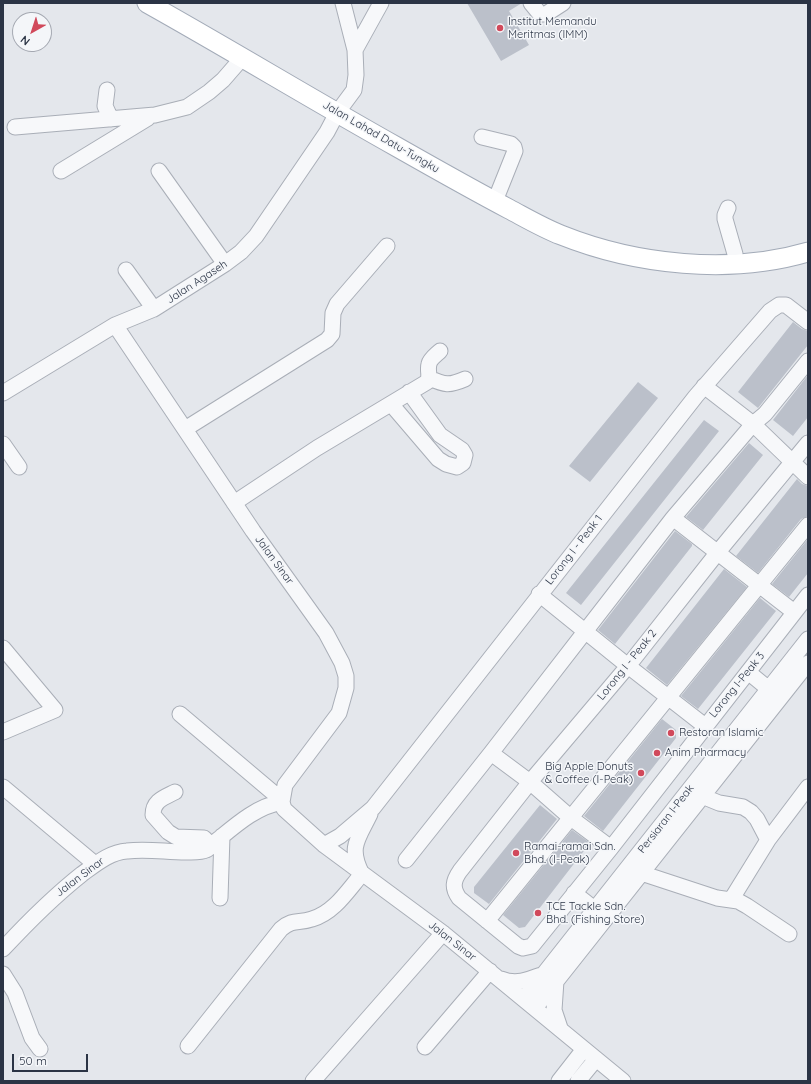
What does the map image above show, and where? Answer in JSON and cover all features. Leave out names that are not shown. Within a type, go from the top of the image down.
[{"type":"main road","name":"Jalan Lahad Datu-Tungku","points":[[147,3],[243,57],[337,113],[495,201],[560,235],[602,248],[646,259],[703,265],[774,261],[808,252]]},
{"type":"main road","name":"Jalan Lahad Datu-Tungku","points":[[623,253],[675,256],[714,256],[782,247],[808,240]]},
{"type":"street","name":"Jalan Agaseh","points":[[3,393],[115,325],[154,309],[225,264],[241,252],[268,219],[327,132],[337,113],[354,90],[356,75],[355,50],[343,3]]},
{"type":"street","points":[[355,50],[381,3]]},
{"type":"street","points":[[531,3],[540,14],[546,14],[563,3]]},
{"type":"street","points":[[15,127],[152,115],[187,107],[209,92],[223,80],[243,57]]},
{"type":"street","points":[[107,90],[105,106],[111,119]]},
{"type":"street","points":[[62,171],[152,115]]},
{"type":"street","points":[[482,137],[511,144],[515,151],[495,201]]},
{"type":"street","points":[[159,171],[225,264]]},
{"type":"street","points":[[728,208],[725,219],[735,254]]},
{"type":"street","points":[[185,429],[327,340],[332,334],[333,313],[337,304],[387,246]]},
{"type":"street","points":[[126,270],[154,309]]},
{"type":"street","name":"Lorong I - Peak 1","points":[[324,845],[340,836],[373,808],[539,594],[704,386],[770,311],[778,305],[786,305],[808,322]]},
{"type":"street","name":"Jalan Sinar","points":[[115,325],[234,503],[326,633],[342,663],[346,676],[346,688],[339,713],[285,785],[282,802],[284,809],[292,818],[324,845],[443,934],[530,1003],[623,1081]]},
{"type":"street","points":[[234,503],[317,448],[427,382],[429,378],[428,365],[440,351]]},
{"type":"street","points":[[406,860],[673,518],[753,424],[765,414],[808,361]]},
{"type":"street","points":[[429,378],[442,384],[453,384],[465,379]]},
{"type":"street","points":[[704,386],[753,424],[808,477]]},
{"type":"street","points":[[391,404],[438,459],[446,464],[457,467],[463,463],[465,455],[462,450],[440,435],[409,392]]},
{"type":"street","name":"Lorong I - Peak 2","points":[[487,921],[459,898],[454,891],[456,878],[460,871],[530,782],[628,666],[718,552],[808,443]]},
{"type":"street","points":[[3,444],[19,467]]},
{"type":"street","points":[[673,518],[794,612]]},
{"type":"street","points":[[487,921],[808,526]]},
{"type":"street","points":[[539,594],[705,726]]},
{"type":"street","name":"Lorong I-Peak 3","points":[[487,921],[518,946],[523,948],[532,946],[611,848],[808,595]]},
{"type":"street","name":"Persiaran I-Peak","points":[[530,1003],[600,914],[768,688],[808,639]]},
{"type":"street","points":[[3,648],[55,710],[3,732]]},
{"type":"street","points":[[574,893],[600,914],[641,873],[808,662]]},
{"type":"street","points":[[748,672],[780,698]]},
{"type":"street","points":[[180,714],[277,796],[282,802]]},
{"type":"street","points":[[491,753],[530,782],[571,818],[611,848]]},
{"type":"street","points":[[3,787],[95,864]]},
{"type":"street","points":[[731,900],[768,840],[808,787]]},
{"type":"street","points":[[175,792],[160,800],[153,808],[153,816],[168,832],[176,836],[204,838],[217,841],[220,898]]},
{"type":"street","points":[[702,796],[719,803],[743,807],[751,812],[757,819],[768,840]]},
{"type":"street","name":"Jalan Sinar","points":[[3,949],[51,899],[95,864],[114,854],[126,850],[150,850],[176,853],[206,850],[262,808],[270,804],[282,802]]},
{"type":"street","name":"Lorong I - Peak 1","points":[[362,874],[354,857],[355,847],[373,808]]},
{"type":"street","points":[[641,873],[717,898],[731,900],[747,906],[789,934]]},
{"type":"street","points":[[188,1046],[281,929],[292,921],[312,920],[329,911],[362,874]]},
{"type":"street","points":[[314,1081],[443,934]]},
{"type":"street","points":[[3,974],[15,993],[32,1038],[40,1049]]},
{"type":"street","points":[[425,1047],[494,975],[510,982],[551,977],[554,1010],[556,1019],[561,1029]]},
{"type":"street","points":[[570,1079],[584,1049]]},
{"type":"street","points":[[570,1079],[596,1059]]},
{"type":"building","name":"Institut Memandu Meritmas (IMM)","points":[[467,3],[522,3],[509,11],[529,45],[501,61]]},
{"type":"building","points":[[793,322],[802,329],[808,331],[808,345],[758,408],[738,392]]},
{"type":"building","points":[[808,375],[808,417],[793,436],[773,420]]},
{"type":"building","points":[[638,382],[658,398],[590,482],[569,466]]},
{"type":"building","points":[[704,420],[719,431],[581,605],[566,593]]},
{"type":"building","points":[[749,443],[763,455],[703,530],[686,517]]},
{"type":"building","points":[[797,479],[802,484],[808,486],[808,516],[801,519],[758,573],[736,556]]},
{"type":"building","points":[[675,531],[692,544],[692,546],[615,644],[598,630]]},
{"type":"building","points":[[808,539],[808,573],[789,597],[772,584]]},
{"type":"building","points":[[724,569],[747,587],[667,685],[646,668]]},
{"type":"building","points":[[760,598],[776,611],[698,709],[681,696]]},
{"type":"building","points":[[662,719],[676,730],[676,738],[603,831],[584,816]]},
{"type":"building","name":"Ramai-ramai Sdn. Bhd. (I-Peak)","points":[[540,805],[557,819],[489,904],[474,893],[474,887]]},
{"type":"building","points":[[572,830],[590,843],[525,927],[519,928],[503,915]]},
{"type":"place","name":"Institut Memandu Meritmas (IMM)","points":[[500,28]]},
{"type":"place","name":"Restoran Islamic","points":[[671,733]]},
{"type":"place","name":"Anim Pharmacy","points":[[657,753]]},
{"type":"place","name":"Big Apple Donuts & Coffee (I-Peak)","points":[[641,773]]},
{"type":"place","name":"Ramai-ramai Sdn. Bhd. (I-Peak)","points":[[516,853]]},
{"type":"place","name":"TCE Tackle Sdn. Bhd. (Fishing Store)","points":[[538,913]]}]
